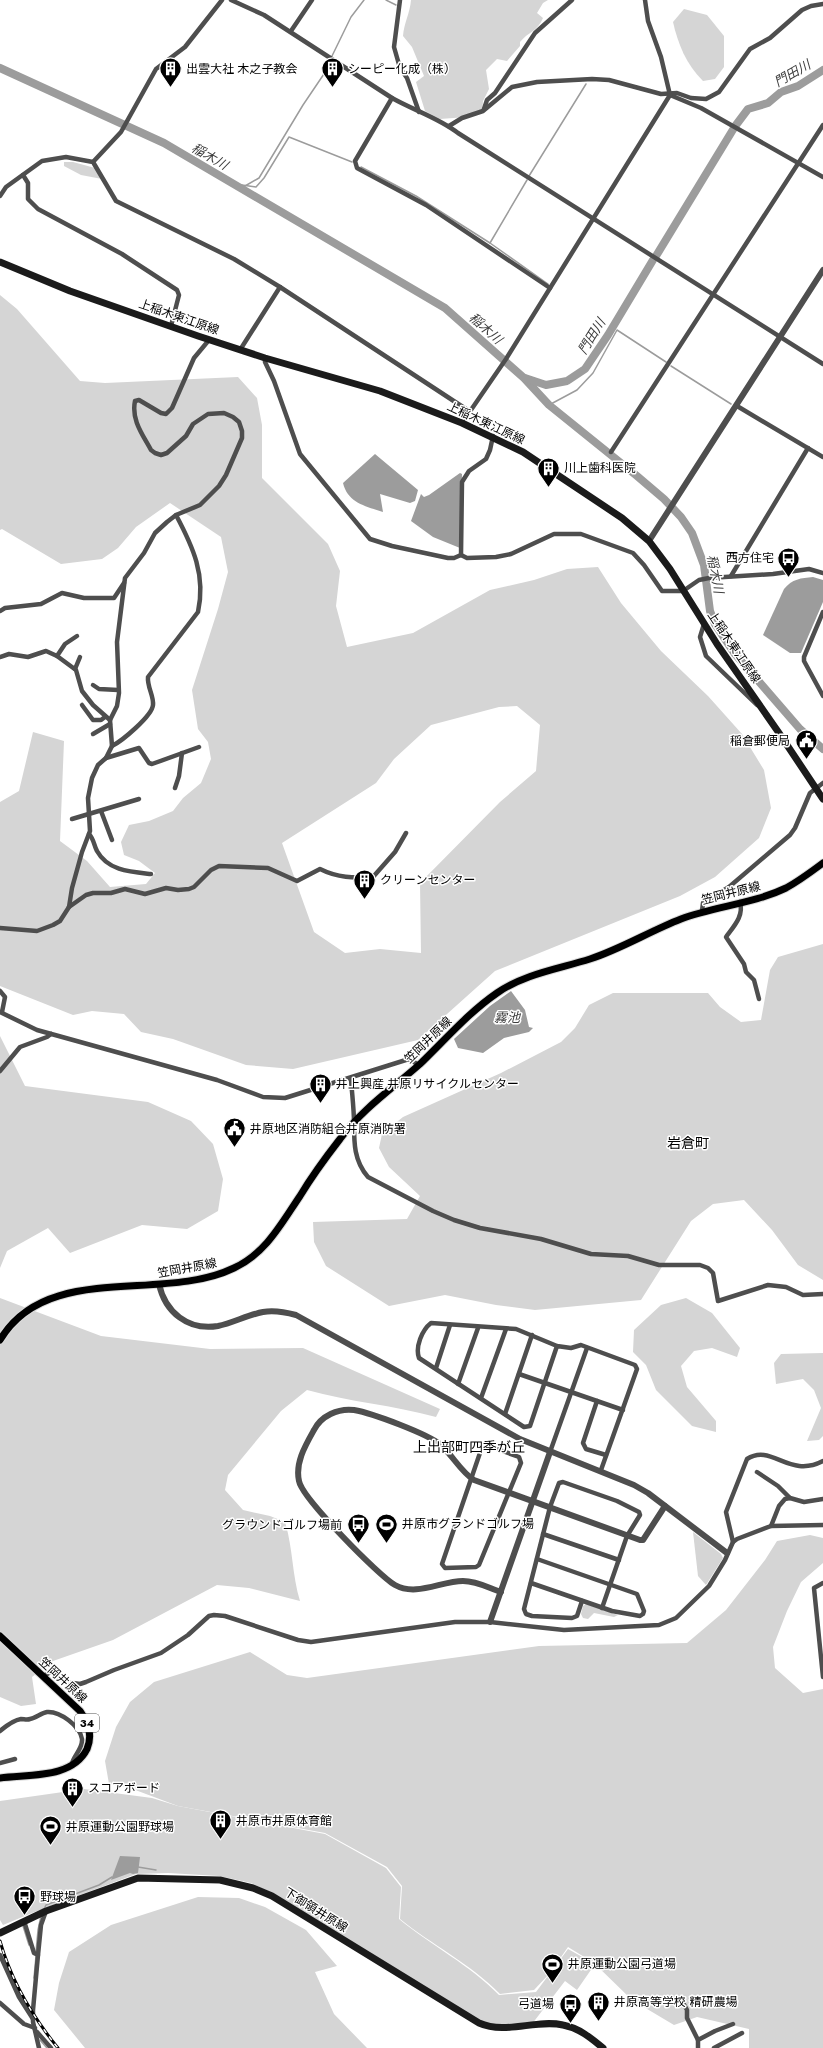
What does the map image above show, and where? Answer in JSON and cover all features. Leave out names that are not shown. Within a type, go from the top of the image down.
[{"type":"main road","name":"上稲木東江原線","points":[[0,262],[70,291],[209,340],[265,358],[380,391],[493,436],[523,452],[622,518],[649,542],[670,569],[704,624],[823,799]]},
{"type":"main road","name":"笠岡井原線","points":[[0,1340],[20,1315],[37,1304],[55,1296],[83,1290],[159,1284],[209,1277],[234,1269],[258,1254],[268,1244],[310,1180],[354,1122],[371,1105],[419,1065],[482,1004],[508,986],[527,977],[593,958],[702,911],[740,902],[785,888],[823,863]]},
{"type":"main road","name":"笠岡井原線","points":[[0,1636],[80,1711],[89,1726],[89,1745],[81,1760],[72,1766],[60,1771],[0,1778]]},
{"type":"main road","name":"下御領井原線","points":[[1,1930],[46,1911],[138,1878],[206,1879],[235,1882],[272,1896],[479,2024],[494,2028],[550,2024],[562,2025],[583,2033],[603,2048]]},
{"type":"street","points":[[93,162],[123,127],[156,69],[185,47],[222,0]]},
{"type":"street","points":[[230,0],[264,15],[291,31],[392,98],[449,126],[823,364]]},
{"type":"street","points":[[291,31],[312,0]]},
{"type":"street","points":[[400,0],[394,47],[400,68],[407,78],[419,112]]},
{"type":"street","points":[[484,109],[487,100],[495,93],[535,34],[572,0]]},
{"type":"street","points":[[645,0],[648,20],[661,57],[670,95]]},
{"type":"street","points":[[462,423],[506,359],[670,95],[677,93],[700,100],[714,97],[750,49],[770,38],[802,10],[811,6],[823,4]]},
{"type":"street","points":[[449,126],[453,122],[483,112],[484,109],[512,87],[537,82],[603,80],[670,95],[701,108],[799,162],[823,177]]},
{"type":"street","points":[[392,98],[355,160],[357,168],[426,205],[550,288]]},
{"type":"street","points":[[611,452],[823,125]]},
{"type":"street","points":[[0,196],[6,187],[37,163],[50,159],[66,157],[93,162],[116,201],[234,259],[280,287],[469,411]]},
{"type":"street","points":[[23,175],[28,183],[28,199],[38,209],[122,254],[177,290],[179,295],[171,326]]},
{"type":"street","points":[[649,542],[781,338],[823,270]]},
{"type":"street","points":[[240,350],[280,287]]},
{"type":"street","points":[[112,746],[110,722],[116,706],[118,690],[117,642],[125,578],[144,553],[156,533],[176,515],[200,505],[219,486],[226,475],[242,438],[239,422],[233,417],[224,413],[208,414],[193,424],[186,436],[172,449],[161,454],[155,453],[136,420],[134,406],[135,401],[139,400],[161,414],[166,414],[169,411],[194,358],[209,340]]},
{"type":"street","points":[[265,358],[265,362],[274,381],[300,454],[370,539],[392,546],[448,558],[454,558],[462,555]]},
{"type":"street","points":[[737,406],[823,457]]},
{"type":"street","points":[[462,555],[462,482],[469,471],[486,459],[490,450],[493,436]]},
{"type":"street","points":[[731,576],[808,448]]},
{"type":"street","points":[[151,874],[133,873],[113,867],[98,853],[89,834],[88,798],[92,778],[98,765],[106,758],[112,746],[131,733],[152,708],[153,703],[147,684],[148,677],[198,612],[201,600],[197,559],[176,515]]},
{"type":"street","points":[[462,555],[467,558],[496,557],[511,554],[554,534],[581,534],[633,553],[644,565],[662,591],[683,591],[701,579],[773,574],[809,569],[823,573]]},
{"type":"street","points":[[0,611],[41,604],[62,593],[84,598],[114,598],[124,583]]},
{"type":"street","points":[[823,612],[804,657],[804,661],[823,696]]},
{"type":"street","points":[[704,624],[700,637],[706,656],[756,705],[763,709]]},
{"type":"street","points":[[57,656],[63,646],[77,636]]},
{"type":"street","points":[[0,657],[9,654],[28,657],[46,651],[57,656],[75,669],[82,691],[110,722]]},
{"type":"street","points":[[75,669],[80,657]]},
{"type":"street","points":[[93,685],[99,689],[118,690]]},
{"type":"street","points":[[82,705],[92,720],[101,720],[105,717]]},
{"type":"street","points":[[93,734],[110,722]]},
{"type":"street","points":[[106,758],[139,748],[149,763],[152,764],[199,747]]},
{"type":"street","points":[[175,788],[180,776],[182,753]]},
{"type":"street","points":[[702,911],[703,903],[729,887],[790,835],[795,828],[810,793],[823,783]]},
{"type":"street","points":[[72,819],[139,799]]},
{"type":"street","points":[[101,811],[112,840]]},
{"type":"street","points":[[0,928],[37,931],[53,925],[60,921],[69,907],[86,895],[93,893],[111,893],[125,889],[145,894],[166,888],[178,890],[189,889],[194,887],[211,870],[219,866],[268,868],[297,881],[320,869],[332,875],[347,878],[373,877],[395,852],[406,833]]},
{"type":"street","points":[[69,907],[72,888],[82,852],[89,834]]},
{"type":"street","points":[[740,902],[741,908],[737,921],[726,936],[744,964],[746,972],[754,980],[758,999]]},
{"type":"street","points":[[0,991],[5,997],[1,1012],[37,1030],[217,1080],[272,1099],[285,1098],[351,1079],[409,1059],[419,1065]]},
{"type":"street","points":[[0,1071],[20,1047],[47,1037],[51,1034]]},
{"type":"street","points":[[351,1079],[354,1122],[353,1144],[362,1170],[368,1177],[454,1220],[480,1228],[541,1239],[591,1254],[628,1256],[659,1265],[700,1264],[708,1268],[712,1273],[718,1301],[768,1285],[786,1287],[803,1295],[823,1294]]},
{"type":"street","points":[[159,1284],[164,1301],[169,1308],[181,1318],[198,1325],[217,1326],[254,1314],[273,1311],[296,1315],[520,1439],[550,1452],[601,1470],[634,1485],[665,1506],[727,1553]]},
{"type":"street","points":[[558,1346],[530,1426],[524,1427],[419,1358],[417,1352],[425,1328],[431,1323],[478,1328],[516,1329],[558,1346],[571,1348],[581,1346],[635,1365],[637,1369],[601,1470]]},
{"type":"street","points":[[436,1368],[450,1325]]},
{"type":"street","points":[[458,1384],[478,1328]]},
{"type":"street","points":[[481,1398],[506,1329]]},
{"type":"street","points":[[505,1414],[520,1374],[532,1335]]},
{"type":"street","points":[[490,1622],[587,1348]]},
{"type":"street","points":[[520,1374],[623,1410]]},
{"type":"street","points":[[597,1402],[583,1443],[586,1449],[606,1455]]},
{"type":"street","points":[[501,1592],[468,1582],[456,1582],[420,1589],[403,1588],[391,1582],[307,1498],[299,1484],[298,1466],[308,1441],[320,1422],[335,1412],[353,1410],[426,1435],[434,1440],[470,1478],[627,1536],[643,1540],[665,1506]]},
{"type":"street","points":[[486,1445],[519,1457],[521,1463],[508,1493],[480,1564],[476,1567],[445,1568],[442,1564],[470,1478],[482,1447],[486,1445]]},
{"type":"street","points":[[734,1542],[726,1512],[747,1458],[754,1454],[760,1454],[797,1467],[805,1467],[823,1461]]},
{"type":"street","points":[[757,1472],[778,1486],[790,1498],[804,1502],[823,1499]]},
{"type":"street","points":[[582,1601],[577,1616],[572,1618],[532,1616],[526,1614],[524,1609],[550,1508],[559,1483],[563,1482],[610,1499],[638,1512],[640,1516],[627,1536],[602,1608]]},
{"type":"street","points":[[771,1526],[781,1502],[790,1498]]},
{"type":"street","points":[[43,1676],[51,1672],[66,1682],[80,1684],[86,1682],[161,1653],[188,1635],[205,1619],[214,1615],[225,1616],[298,1640],[311,1642],[416,1626],[455,1622],[490,1622],[564,1630],[659,1625],[670,1622],[709,1586],[734,1542],[771,1526],[823,1525]]},
{"type":"street","points":[[543,1534],[619,1560]]},
{"type":"street","points":[[531,1583],[619,1613],[640,1616],[644,1612],[637,1594],[537,1559]]},
{"type":"street","points":[[823,1583],[814,1588],[823,1677]]},
{"type":"street","points":[[0,1731],[14,1721],[22,1719],[29,1720],[48,1712],[64,1718],[77,1728],[82,1739],[79,1752],[72,1762],[72,1766]]},
{"type":"street","points":[[0,1763],[15,1759]]},
{"type":"street","points":[[39,2048],[33,2019],[37,1954],[41,1925],[46,1911]]},
{"type":"street","points":[[24,1921],[37,1954]]},
{"type":"street","points":[[0,1955],[18,1997],[33,2019]]},
{"type":"street","points":[[681,1999],[687,2010],[687,2018],[698,2040],[698,2048]]},
{"type":"street","points":[[0,2003],[24,2024],[34,2029],[51,2048]]},
{"type":"street","points":[[698,2040],[733,2024]]},
{"type":"street","points":[[714,2048],[742,2033]]},
{"type":"shaded area","points":[[411,0],[548,0],[543,3],[537,13],[543,18],[536,29],[520,42],[520,46],[507,61],[497,59],[486,70],[489,89],[483,101],[482,113],[467,117],[440,119],[425,111],[416,82],[424,76],[412,47],[403,36]]},
{"type":"shaded area","points":[[684,9],[707,15],[724,36],[724,67],[715,79],[703,81],[687,61],[677,38],[673,22]]},
{"type":"shaded area","points":[[64,162],[73,162],[95,168],[102,179],[81,175],[64,166]]},
{"type":"shaded area","points":[[0,295],[17,309],[80,381],[105,383],[238,377],[257,398],[262,425],[262,478],[328,544],[340,571],[336,606],[347,647],[413,633],[490,590],[534,580],[567,569],[598,567],[621,603],[661,651],[708,696],[742,734],[764,770],[771,808],[759,838],[715,877],[680,896],[495,971],[418,1040],[293,1069],[246,1065],[173,1039],[141,1032],[124,1014],[92,1011],[73,1015],[0,986],[0,802],[19,791],[33,732],[64,741],[60,841],[87,861],[110,887],[146,884],[155,873],[139,861],[124,855],[121,842],[129,825],[149,821],[173,811],[183,798],[201,783],[211,759],[208,742],[198,729],[192,690],[218,609],[228,572],[221,537],[170,503],[136,527],[118,548],[102,559],[61,564],[2,529],[0,530]],"holes":[[[517,706],[540,725],[536,771],[500,802],[420,883],[421,953],[380,949],[345,953],[314,932],[282,843],[376,783],[394,759],[431,725],[499,707]]]},
{"type":"shaded area","points":[[823,944],[823,1280],[798,1265],[772,1230],[744,1200],[713,1204],[691,1221],[641,1300],[535,1310],[496,1305],[445,1295],[389,1306],[326,1266],[314,1242],[313,1222],[407,1219],[420,1196],[389,1167],[379,1148],[382,1134],[403,1117],[501,1073],[561,1042],[575,1028],[589,1005],[613,993],[708,993],[720,1007],[741,1022],[761,1020],[770,970],[778,957]]},
{"type":"shaded area","points":[[0,1036],[25,1086],[148,1102],[191,1121],[213,1144],[223,1179],[218,1211],[187,1229],[142,1225],[70,1253],[48,1228],[7,1251],[0,1268]]},
{"type":"shaded area","points":[[0,1298],[101,1336],[210,1349],[303,1348],[440,1409],[436,1417],[404,1409],[339,1398],[307,1390],[281,1411],[228,1475],[225,1490],[243,1510],[270,1516],[285,1522],[300,1601],[249,1588],[217,1585],[113,1640],[53,1661],[32,1677],[36,1704],[21,1706],[0,1697]]},
{"type":"shaded area","points":[[686,1298],[712,1313],[740,1348],[737,1357],[712,1348],[694,1351],[681,1366],[687,1387],[716,1421],[716,1432],[692,1426],[656,1390],[646,1365],[633,1352],[634,1330],[661,1305]]},
{"type":"shaded area","points":[[823,1353],[823,1436],[819,1440],[807,1441],[821,1408],[814,1390],[803,1379],[776,1384],[774,1363],[781,1354]]},
{"type":"shaded area","points":[[693,1532],[721,1554],[723,1558],[706,1585],[698,1576]]},
{"type":"shaded area","points":[[810,1535],[823,1538],[823,1563],[801,1582],[787,1611],[773,1647],[775,1668],[803,1693],[823,1689],[823,2048],[749,2048],[749,2029],[697,2017],[674,2025],[632,2000],[594,1963],[568,1947],[550,1973],[534,1990],[500,1994],[477,1973],[400,1919],[402,1886],[387,1867],[325,1833],[178,1806],[130,1788],[109,1784],[105,1761],[116,1727],[130,1702],[154,1682],[250,1652],[287,1675],[307,1678],[539,1646],[687,1643],[726,1610],[765,1560],[777,1541]]},
{"type":"shaded area","points":[[586,1604],[618,1615],[614,1617],[594,1613],[588,1619],[583,1618],[581,1614],[583,1606]]},
{"type":"shaded area","points":[[84,1789],[152,1798],[178,1806],[325,1834],[386,1868],[401,1887],[399,1919],[476,1974],[499,1995],[536,1992],[568,1949],[595,1964],[577,1990],[565,1981],[532,2024],[507,2026],[484,2023],[275,1894],[251,1883],[219,1876],[168,1873],[136,1874],[3,1925],[0,1920],[0,1801]]},
{"type":"shaded area","points":[[198,1897],[239,1898],[265,1907],[306,1930],[337,1966],[315,1972],[334,2014],[367,2048],[85,2048],[54,2010],[59,1983],[69,1952],[111,1925]]},
{"type":"water","points":[[375,454],[418,490],[415,501],[410,503],[380,494],[383,512],[358,503],[349,495],[345,490],[343,483]]},
{"type":"water","points":[[460,473],[462,474],[460,548],[433,537],[411,521],[421,494],[424,497],[429,495]]},
{"type":"water","points":[[813,577],[823,580],[823,602],[801,653],[790,653],[763,635],[784,589],[790,583],[797,580]]},
{"type":"water","name":"霧池","points":[[511,991],[525,1010],[529,1027],[533,1028],[529,1032],[504,1038],[483,1053],[458,1048],[454,1039],[490,1006]]},
{"type":"water","points":[[120,1856],[140,1857],[138,1873],[130,1873],[111,1880]]},
{"type":"waterway","points":[[332,56],[351,17],[364,0]]},
{"type":"waterway","points":[[386,0],[396,5]]},
{"type":"waterway","points":[[245,186],[259,178],[303,105],[328,68],[329,61]]},
{"type":"waterway","name":"稲木川","points":[[0,68],[164,143],[445,308],[524,378],[549,405],[637,476],[664,499],[681,517],[692,533],[704,565],[710,611],[715,624],[735,654],[800,729],[823,749]]},
{"type":"waterway","name":"門田川","points":[[736,125],[748,109],[768,103],[781,92],[798,86],[823,70]]},
{"type":"waterway","points":[[529,176],[586,84]]},
{"type":"waterway","name":"門田川","points":[[656,256],[734,128]]},
{"type":"waterway","points":[[235,184],[256,187],[264,178],[289,137],[352,162]]},
{"type":"waterway","points":[[361,167],[416,196],[490,243],[548,284]]},
{"type":"waterway","points":[[490,243],[527,180]]},
{"type":"waterway","name":"門田川","points":[[525,378],[546,385],[567,381],[585,369],[608,335],[653,260]]},
{"type":"waterway","points":[[549,405],[577,390],[593,373],[617,330],[666,362]]},
{"type":"waterway","points":[[671,366],[731,404]]},
{"type":"waterway","points":[[138,1867],[156,1870]]},
{"type":"waterway","points":[[45,1907],[46,1905],[99,1885],[112,1877]]},
{"type":"waterway","points":[[36,1952],[41,1916]]},
{"type":"waterway","points":[[23,1926],[29,1945]]},
{"type":"waterway","points":[[34,1978],[36,1956]]},
{"type":"waterway","points":[[40,2040],[47,2048]]},
{"type":"railway","points":[[0,1941],[10,1970],[23,1997],[48,2036],[58,2048]]},
{"type":"place","name":"出雲大社 木之子教会","points":[[170,88]]},
{"type":"place","name":"シーピー化成（株）","points":[[332,88]]},
{"type":"place","name":"川上歯科医院","points":[[549,488]]},
{"type":"place","name":"西方住宅","points":[[789,578]]},
{"type":"place","name":"稲倉郵便局","points":[[806,760]]},
{"type":"place","name":"クリーンセンター","points":[[365,900]]},
{"type":"place","name":"井上興産 井原リサイクルセンター","points":[[320,1104]]},
{"type":"place","name":"井原地区消防組合井原消防署","points":[[235,1148]]},
{"type":"place","name":"グラウンドゴルフ場前","points":[[358,1544]]},
{"type":"place","name":"井原市グランドゴルフ場","points":[[387,1544]]},
{"type":"place","name":"スコアボード","points":[[72,1808]]},
{"type":"place","name":"井原市井原体育館","points":[[220,1840]]},
{"type":"place","name":"井原運動公園野球場","points":[[50,1846]]},
{"type":"place","name":"野球場","points":[[24,1916]]},
{"type":"place","name":"井原運動公園弓道場","points":[[553,1984]]},
{"type":"place","name":"井原高等学校 精研農場","points":[[598,2022]]},
{"type":"place","name":"弓道場","points":[[570,2024]]},
{"type":"district","name":"岩倉町","points":[[688,1143]]},
{"type":"district","name":"上出部町四季が丘","points":[[469,1447]]}]
